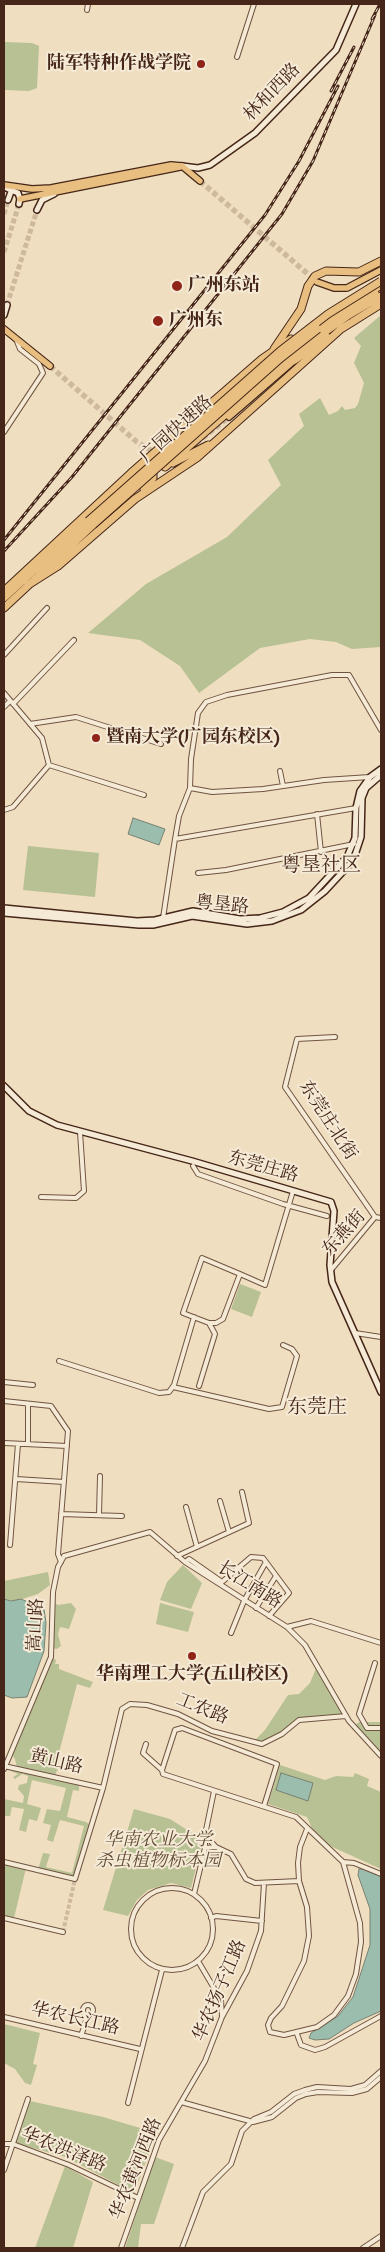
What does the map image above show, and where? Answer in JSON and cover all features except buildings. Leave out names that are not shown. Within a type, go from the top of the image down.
[{"type":"highway","points":[[271,353],[301,309],[308,286],[315,276],[326,271],[359,272],[381,259]]},
{"type":"highway","name":"广园快速路","points":[[4,608],[91,523],[272,357],[328,314],[381,281]]},
{"type":"highway","points":[[4,591],[132,473],[271,353],[335,307],[352,302],[381,287]]},
{"type":"highway","name":"广园快速路","points":[[4,598],[288,352],[328,322],[381,287]]},
{"type":"highway","points":[[165,467],[297,352],[339,322],[381,296]]},
{"type":"highway","points":[[295,360],[381,304]]},
{"type":"highway","points":[[295,360],[339,322]]},
{"type":"highway","points":[[28,585],[58,566],[135,499],[186,466],[347,325]]},
{"type":"highway","points":[[148,460],[155,469],[165,467],[217,440]]},
{"type":"highway","points":[[132,473],[147,470],[154,473],[151,480],[135,499]]},
{"type":"main road","name":"林和西路","points":[[4,186],[26,189],[51,188],[171,166],[205,167],[255,134],[336,50],[356,4]]},
{"type":"main road","name":"林和西路","points":[[20,202],[37,196],[182,166]]},
{"type":"main road","points":[[182,166],[200,182]]},
{"type":"main road","points":[[4,186],[18,193],[20,202]]},
{"type":"main road","points":[[26,189],[37,196],[37,208],[46,197],[54,194]]},
{"type":"main road","points":[[8,200],[12,190]]},
{"type":"main road","points":[[317,282],[334,288],[347,288],[381,270]]},
{"type":"main road","points":[[4,315],[8,305]]},
{"type":"main road","points":[[4,329],[50,366]]},
{"type":"main road","points":[[228,417],[295,360]]},
{"type":"main road","points":[[354,844],[356,808],[360,791],[370,777],[381,769]]},
{"type":"main road","name":"粤垦路","points":[[4,913],[139,925],[192,916],[247,924],[272,921],[300,910],[326,891],[348,865],[355,855],[361,837],[360,808],[362,798],[366,788],[381,775]]},
{"type":"main road","name":"粤垦路","points":[[4,908],[137,921],[193,911],[240,919],[260,918],[297,906],[318,890],[347,857],[354,844]]},
{"type":"main road","name":"东莞庄路","points":[[4,1086],[16,1100],[34,1115],[80,1132],[184,1159],[327,1200],[333,1206],[334,1218],[330,1271],[334,1288],[381,1392]]},
{"type":"street","points":[[87,10],[88,4]]},
{"type":"street","points":[[237,57],[254,4]]},
{"type":"street","points":[[4,432],[43,373],[39,364],[20,349],[16,339]]},
{"type":"street","points":[[4,655],[47,608]]},
{"type":"street","points":[[4,708],[12,703],[74,640]]},
{"type":"street","points":[[162,918],[179,816],[190,788],[191,759],[198,713],[206,702],[227,695],[332,675],[349,675],[381,730]]},
{"type":"street","points":[[4,694],[42,738],[49,765]]},
{"type":"street","points":[[30,724],[76,717],[161,744]]},
{"type":"street","points":[[49,765],[144,795]]},
{"type":"street","points":[[4,810],[13,807],[49,765]]},
{"type":"street","points":[[280,771],[284,786]]},
{"type":"street","points":[[190,788],[212,792],[263,789],[324,780],[370,777]]},
{"type":"street","points":[[175,838],[356,808]]},
{"type":"street","points":[[317,814],[321,852]]},
{"type":"street","points":[[198,874],[321,852],[354,844]]},
{"type":"street","name":"东莞庄北街","points":[[335,1038],[297,1039],[285,1087],[375,1217]]},
{"type":"street","points":[[41,1197],[76,1198],[84,1191],[80,1132]]},
{"type":"street","points":[[193,1166],[198,1174],[326,1216]]},
{"type":"street","points":[[240,1274],[223,1319],[216,1323],[209,1323],[183,1313],[202,1258],[240,1274],[264,1285],[293,1191]]},
{"type":"street","name":"东燕街","points":[[330,1271],[375,1217],[381,1218]]},
{"type":"street","points":[[59,1361],[159,1393],[169,1392],[173,1387],[194,1317]]},
{"type":"street","points":[[199,1386],[215,1334],[209,1323]]},
{"type":"street","points":[[355,1333],[381,1337]]},
{"type":"street","points":[[173,1387],[269,1409],[282,1407],[298,1356],[292,1349],[283,1345]]},
{"type":"street","points":[[4,1382],[33,1385]]},
{"type":"street","points":[[4,1401],[51,1406],[68,1431],[58,1554],[61,1562]]},
{"type":"street","points":[[28,1404],[28,1444]]},
{"type":"street","points":[[4,1443],[67,1446]]},
{"type":"street","points":[[10,1545],[18,1444]]},
{"type":"street","points":[[99,1515],[100,1476]]},
{"type":"street","points":[[16,1479],[64,1482]]},
{"type":"street","points":[[177,1556],[249,1523],[242,1492]]},
{"type":"street","points":[[220,1501],[229,1532]]},
{"type":"street","points":[[186,1507],[196,1547]]},
{"type":"street","points":[[61,1514],[122,1516]]},
{"type":"street","name":"长江南路","points":[[61,1562],[64,1556],[150,1532],[185,1562],[287,1627],[305,1644],[346,1716],[381,1756]]},
{"type":"street","points":[[185,1562],[188,1559],[222,1582],[251,1557],[263,1558],[289,1593],[270,1616]]},
{"type":"street","name":"嵩山路","points":[[4,1767],[15,1747],[51,1657],[53,1592],[58,1567],[61,1562]]},
{"type":"street","points":[[231,1633],[244,1601],[266,1562]]},
{"type":"street","points":[[256,1608],[276,1576]]},
{"type":"street","points":[[287,1627],[311,1621],[381,1643]]},
{"type":"street","points":[[375,1663],[359,1714],[367,1728],[381,1728]]},
{"type":"street","name":"工农路","points":[[103,1788],[122,1709],[130,1704],[148,1705],[178,1714],[212,1730],[262,1744],[282,1734],[299,1720],[346,1716]]},
{"type":"street","points":[[162,1770],[175,1730],[182,1728],[277,1764],[264,1806]]},
{"type":"street","points":[[146,1744],[143,1753],[162,1770],[163,1774],[296,1817],[343,1862],[360,1923],[361,1942],[356,1974],[348,1996],[334,2015],[317,2028],[297,2034],[284,2035],[270,2032],[268,2025],[271,2018],[282,2006],[304,1961],[309,1936],[307,1907],[299,1881],[300,1847],[307,1829]]},
{"type":"street","name":"黄山路","points":[[4,1767],[103,1788]]},
{"type":"street","points":[[4,1862],[75,1879],[103,1788]]},
{"type":"street","points":[[194,1894],[205,1848],[205,1835],[214,1792]]},
{"type":"street","points":[[205,1835],[216,1847],[231,1854],[246,1879],[255,1883],[299,1881]]},
{"type":"street","points":[[205,1848],[216,1847]]},
{"type":"street","points":[[343,1862],[381,1874]]},
{"type":"street","name":"华农扬子江路","points":[[181,2102],[212,2048],[222,2017],[246,1972],[262,1920],[264,1883]]},
{"type":"street","points":[[174,1888],[194,1894],[204,1903],[211,1918],[213,1926],[210,1943],[198,1960],[185,1969],[162,1970],[147,1962],[136,1950],[130,1928],[132,1916],[145,1898],[155,1892],[174,1888]]},
{"type":"street","points":[[211,1918],[216,1916],[262,1920]]},
{"type":"street","points":[[4,1918],[63,1932]]},
{"type":"street","points":[[198,1960],[222,2000],[222,2017]]},
{"type":"street","points":[[128,2103],[140,2049],[162,1970]]},
{"type":"street","points":[[81,2036],[88,2015]]},
{"type":"street","points":[[297,2034],[301,2045],[314,2050],[325,2047],[381,2016]]},
{"type":"street","name":"华农长江路","points":[[4,2017],[140,2049]]},
{"type":"street","points":[[366,2087],[381,2071]]},
{"type":"street","points":[[182,2248],[203,2192],[231,2164],[242,2131],[253,2122],[272,2117],[296,2098],[306,2094],[318,2092],[352,2093],[366,2087],[381,2077]]},
{"type":"street","points":[[4,2170],[28,2099]]},
{"type":"street","points":[[181,2102],[253,2122]]},
{"type":"street","name":"华农黄河西路","points":[[120,2248],[159,2140],[181,2102]]},
{"type":"street","name":"华农洪泽路","points":[[4,2144],[13,2144],[69,2165],[138,2198]]},
{"type":"street","points":[[363,2248],[381,2236]]},
{"type":"green space","points":[[4,42],[32,43],[39,46],[37,88],[29,91],[4,90]]},
{"type":"green space","points":[[381,315],[381,647],[352,649],[336,642],[310,639],[260,648],[199,693],[180,666],[140,640],[88,633],[146,584],[227,537],[281,485],[268,460],[304,426],[299,414],[320,398],[329,415],[338,411],[342,406],[345,410],[355,408],[364,383],[354,363],[361,346],[354,338]]},
{"type":"green space","points":[[28,846],[99,853],[95,897],[23,890]]},
{"type":"green space","points":[[240,1284],[261,1292],[252,1317],[231,1309]]},
{"type":"green space","points":[[183,1565],[202,1583],[191,1609],[160,1600],[167,1582]]},
{"type":"green space","points":[[48,1572],[50,1585],[38,1594],[16,1601],[4,1599],[4,1581]]},
{"type":"green space","points":[[53,1602],[58,1605],[71,1603],[76,1609],[69,1629],[60,1627],[58,1634],[61,1646],[57,1649],[51,1648]]},
{"type":"green space","points":[[160,1603],[194,1612],[188,1632],[156,1624]]},
{"type":"green space","points":[[51,1657],[56,1660],[55,1664],[59,1664],[59,1669],[93,1682],[90,1688],[77,1684],[55,1768],[58,1769],[54,1777],[79,1783],[79,1791],[73,1790],[67,1817],[86,1822],[92,1826],[75,1879],[38,1870],[43,1853],[50,1854],[46,1867],[72,1873],[84,1826],[60,1820],[53,1842],[47,1840],[51,1825],[43,1823],[47,1809],[60,1811],[66,1788],[32,1780],[27,1804],[41,1808],[37,1821],[29,1819],[26,1832],[19,1830],[24,1809],[12,1807],[10,1816],[4,1816],[4,1799],[23,1803],[24,1796],[18,1789],[19,1785],[27,1783],[28,1776],[22,1774],[15,1779],[13,1777],[18,1774],[11,1771],[12,1768],[17,1768],[15,1759],[11,1754]]},
{"type":"green space","points":[[317,1666],[346,1716],[299,1720],[282,1734],[262,1744],[252,1743],[265,1730],[288,1695],[299,1694],[310,1683]]},
{"type":"green space","points":[[359,1722],[381,1722],[381,1756],[354,1726]]},
{"type":"green space","points":[[280,1765],[325,1780],[336,1776],[353,1777],[355,1773],[369,1779],[367,1786],[381,1792],[381,1869],[328,1845],[313,1831],[307,1817],[268,1804]]},
{"type":"green space","name":"华南农业大学 杀虫植物标本园","points":[[134,1809],[170,1819],[203,1840],[191,1888],[171,1883],[148,1890],[137,1900],[128,1916],[103,1910]]},
{"type":"green space","points":[[4,1862],[26,1868],[14,1918],[4,1915]]},
{"type":"green space","points":[[4,2024],[40,2033],[33,2064],[37,2065],[31,2085],[25,2083],[15,2069],[4,2063]]},
{"type":"green space","points":[[30,2101],[103,2117],[157,2133],[134,2193],[65,2157],[15,2143]]},
{"type":"green space","points":[[155,2157],[174,2164],[154,2224],[141,2224],[138,2248],[125,2248]]},
{"type":"green space","points":[[65,2166],[93,2182],[73,2248],[35,2248]]},
{"type":"shaded area","points":[[133,818],[165,829],[159,845],[128,834]]},
{"type":"shaded area","points":[[4,1599],[11,1601],[21,1599],[44,1609],[46,1623],[44,1651],[27,1697],[12,1698],[4,1695]]},
{"type":"shaded area","points":[[281,1773],[313,1783],[308,1801],[276,1790]]},
{"type":"shaded area","points":[[359,1869],[365,1869],[381,1876],[381,2011],[354,2023],[329,2039],[315,2040],[309,2038],[311,2033],[338,2016],[353,1997],[370,1945],[370,1909],[358,1875]]},
{"type":"tunnel","points":[[200,181],[316,281]]},
{"type":"tunnel","points":[[4,214],[8,200]]},
{"type":"tunnel","points":[[4,252],[19,204]]},
{"type":"tunnel","points":[[7,305],[37,210]]},
{"type":"tunnel","points":[[50,366],[137,442],[152,451],[166,455]]},
{"type":"tunnel","points":[[189,449],[229,417]]},
{"type":"tunnel","points":[[63,1932],[75,1879]]},
{"type":"railway","points":[[372,19],[380,4]]},
{"type":"railway","points":[[4,551],[72,477],[282,214],[313,161],[375,15]]},
{"type":"railway","points":[[331,91],[354,47]]},
{"type":"railway","points":[[4,540],[265,215],[299,161],[338,86]]},
{"type":"place","name":"陆军特种作战学院","points":[[201,64]]},
{"type":"place","name":"广州东站","points":[[177,286]]},
{"type":"place","name":"广州东","points":[[158,321]]},
{"type":"place","name":"暨南大学(广园东校区)","points":[[96,738]]},
{"type":"place","name":"华南理工大学(五山校区)","points":[[192,1656]]},
{"type":"district","name":"粤垦社区","points":[[321,867]]},
{"type":"district","name":"东莞庄","points":[[317,1409]]}]
